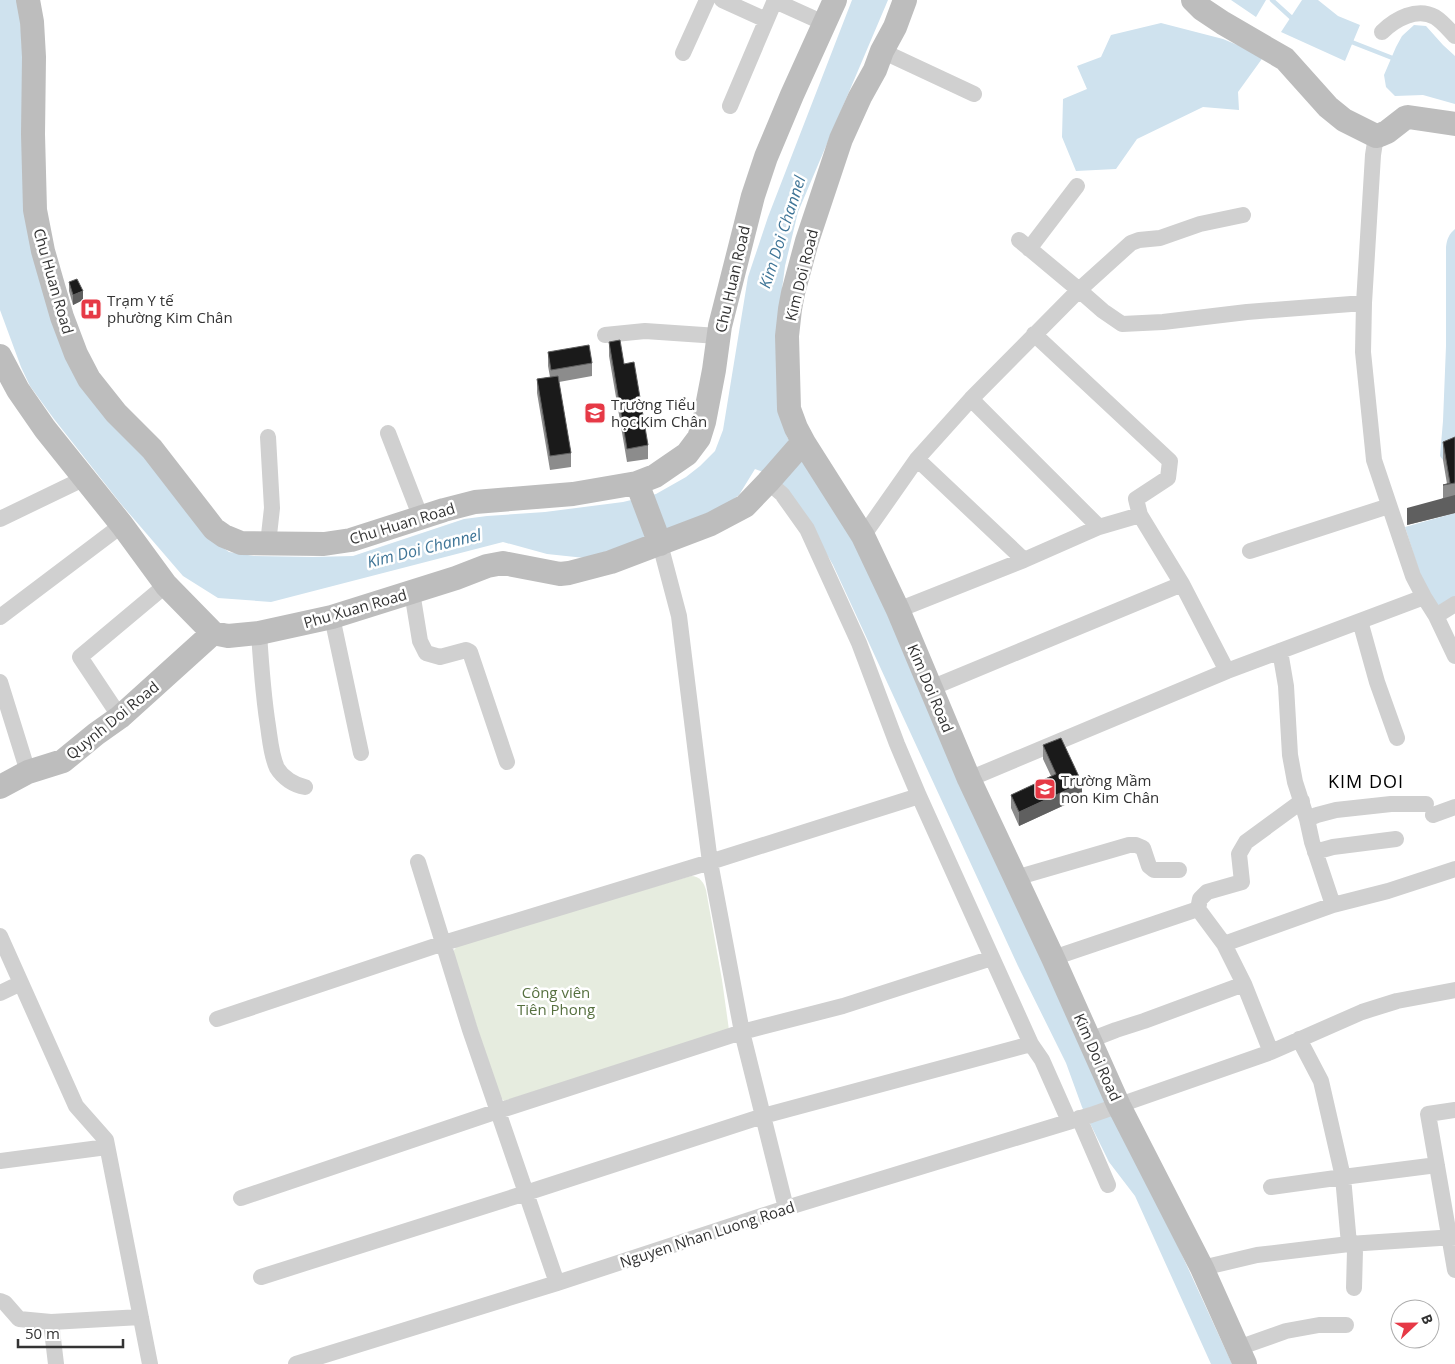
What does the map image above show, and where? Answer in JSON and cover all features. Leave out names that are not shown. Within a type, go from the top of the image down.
[{"type":"street","name":"Chu Huan Road","points":[[28,0],[32,22],[34,57],[32,134],[35,210],[54,293],[76,354],[89,379],[106,402],[152,449],[214,529],[224,536],[241,543],[268,544],[324,544],[352,540],[475,502],[572,494],[638,483],[655,476],[688,454],[699,438],[708,404],[720,326],[753,196],[766,157],[835,0]]},
{"type":"street","points":[[683,53],[707,0]]},
{"type":"street","points":[[722,0],[766,20]]},
{"type":"street","name":"Kim Doi Road","points":[[904,0],[895,27],[841,139],[807,241],[790,309],[787,336],[789,409],[801,446],[863,536],[898,610],[969,779],[1090,1040],[1114,1107],[1202,1268],[1242,1356]]},
{"type":"street","points":[[1193,0],[1223,24],[1285,59],[1339,117],[1376,136],[1380,136],[1405,118],[1421,118],[1455,124]]},
{"type":"street","points":[[730,106],[775,1],[826,24]]},
{"type":"street","points":[[1382,32],[1397,20],[1406,16],[1423,14],[1430,15],[1442,22],[1455,36]]},
{"type":"street","points":[[882,51],[974,94]]},
{"type":"street","points":[[1376,136],[1373,155],[1364,303],[1363,352],[1374,460],[1414,576],[1455,656]]},
{"type":"street","points":[[1077,186],[1024,245],[1103,311],[1122,324],[1364,303]]},
{"type":"street","points":[[863,536],[917,460],[971,399],[1079,290],[1131,243],[1139,240],[1160,238],[1200,224],[1243,215]]},
{"type":"street","points":[[606,335],[645,332],[718,336]]},
{"type":"street","points":[[1034,334],[1170,461],[1168,478],[1136,499],[1140,515],[1182,584],[1227,671]]},
{"type":"street","points":[[0,356],[32,412],[122,525],[166,585],[213,634]]},
{"type":"street","points":[[971,399],[1099,527]]},
{"type":"street","points":[[388,433],[421,518]]},
{"type":"street","points":[[268,437],[272,508],[268,544]]},
{"type":"street","name":"Phu Xuan Road","points":[[213,634],[228,636],[259,633],[332,617],[487,566],[503,563],[551,573],[569,573],[611,562],[711,524],[745,506],[801,446]]},
{"type":"street","points":[[917,460],[1024,560]]},
{"type":"street","points":[[0,519],[84,479]]},
{"type":"street","points":[[768,482],[782,494],[807,529],[859,643],[919,796],[1031,1044],[1080,1118],[1108,1185]]},
{"type":"street","points":[[638,483],[660,544],[679,616],[710,862],[742,1032],[786,1208]]},
{"type":"street","points":[[1250,551],[1389,506]]},
{"type":"street","points":[[898,610],[1024,560],[1099,527],[1140,515]]},
{"type":"street","points":[[0,617],[122,525]]},
{"type":"street","points":[[931,688],[1182,584]]},
{"type":"street","points":[[120,717],[80,657],[166,585]]},
{"type":"street","points":[[412,592],[420,641],[426,654],[440,657],[466,650],[470,652],[507,762]]},
{"type":"street","points":[[969,779],[1227,671],[1424,597]]},
{"type":"street","points":[[1436,616],[1455,604]]},
{"type":"street","points":[[332,617],[361,753]]},
{"type":"street","points":[[1360,621],[1377,682],[1397,738]]},
{"type":"street","points":[[259,633],[262,690],[271,745],[277,767],[292,782],[298,786],[305,787]]},
{"type":"street","name":"Quynh Doi Road","points":[[0,787],[28,772],[63,761],[120,717],[213,634]]},
{"type":"street","points":[[1280,651],[1286,686],[1290,756],[1315,852],[1333,905]]},
{"type":"street","points":[[0,682],[28,772]]},
{"type":"street","points":[[217,1019],[444,943],[919,796]]},
{"type":"street","points":[[1271,1052],[1244,984],[1224,944],[1198,908],[1200,899],[1207,892],[1242,882],[1239,854],[1246,842],[1302,801]]},
{"type":"street","points":[[1307,819],[1316,814],[1336,810],[1391,804],[1430,809],[1455,807]]},
{"type":"street","points":[[1315,852],[1333,847],[1396,839]]},
{"type":"street","points":[[1015,878],[1129,845],[1143,848],[1149,866],[1154,870],[1179,870]]},
{"type":"street","points":[[418,862],[498,1110],[557,1283]]},
{"type":"street","points":[[1224,944],[1333,905],[1388,891],[1455,869]]},
{"type":"street","points":[[1053,958],[1198,908]]},
{"type":"street","points":[[0,936],[76,1106],[106,1140],[150,1364]]},
{"type":"street","points":[[241,1198],[498,1110],[742,1032],[843,1006],[992,958]]},
{"type":"street","points":[[0,993],[21,983]]},
{"type":"street","points":[[1090,1040],[1244,984]]},
{"type":"street","name":"Nguyen Nhan Luong Road","points":[[296,1364],[557,1283],[786,1208],[1114,1107],[1271,1052],[1370,1009],[1397,1001],[1455,990]]},
{"type":"street","points":[[1299,1039],[1321,1081],[1343,1177],[1349,1244],[1355,1250],[1354,1288]]},
{"type":"street","points":[[261,1277],[762,1116],[1031,1044]]},
{"type":"street","points":[[1455,1110],[1428,1114],[1452,1238],[1455,1270]]},
{"type":"street","points":[[0,1161],[107,1147]]},
{"type":"street","points":[[1271,1187],[1437,1165]]},
{"type":"street","points":[[1202,1268],[1257,1255],[1349,1244],[1452,1238]]},
{"type":"street","points":[[0,1301],[5,1303],[19,1319],[51,1322],[141,1317]]},
{"type":"street","points":[[51,1322],[56,1364]]},
{"type":"street","points":[[1242,1356],[1286,1331],[1319,1325],[1346,1325]]},
{"type":"green space","name":"Công viên Tiên Phong","points":[[691,876],[701,880],[706,890],[729,1030],[504,1101],[500,1097],[454,957],[454,950],[459,944]]},
{"type":"water","name":"Kim Doi Channel","points":[[0,0],[19,0],[35,250],[132,442],[212,540],[229,552],[254,556],[312,557],[353,556],[464,519],[545,512],[623,502],[656,494],[686,477],[700,466],[715,451],[723,430],[748,277],[768,217],[852,0],[888,0],[798,212],[785,266],[779,312],[779,393],[787,437],[808,461],[852,536],[1232,1364],[1211,1364],[1135,1196],[1109,1162],[1082,1107],[1066,1063],[1018,966],[833,565],[799,506],[763,472],[755,469],[739,495],[708,519],[585,558],[547,554],[503,542],[271,602],[218,598],[183,576],[121,504],[30,386],[0,310]]},
{"type":"water","points":[[1231,0],[1266,0],[1256,17]]},
{"type":"water","points":[[1302,0],[1318,0],[1338,16],[1360,25],[1345,61],[1281,32]]},
{"type":"water","points":[[1161,23],[1223,39],[1264,56],[1238,92],[1239,110],[1203,107],[1137,139],[1116,169],[1076,171],[1062,137],[1063,99],[1087,89],[1077,66],[1101,57],[1111,35]]},
{"type":"water","points":[[1414,25],[1426,26],[1455,56],[1455,104],[1423,95],[1395,96],[1386,87],[1384,75],[1396,47],[1402,36]]},
{"type":"water","points":[[1455,229],[1455,455],[1443,460],[1440,456],[1446,346],[1446,247],[1451,233]]},
{"type":"water","points":[[1455,513],[1455,613],[1443,620],[1420,574],[1405,527]]},
{"type":"building","points":[[77,279],[83,291],[73,295],[69,282]]},
{"type":"building","points":[[620,340],[624,364],[634,362],[648,445],[627,449],[609,342]]},
{"type":"building","points":[[589,345],[592,363],[551,370],[548,352]]},
{"type":"building","points":[[558,376],[571,453],[550,456],[537,379]]},
{"type":"building","points":[[1455,437],[1455,483],[1443,485],[1450,483],[1443,442]]},
{"type":"building","points":[[1061,738],[1082,783],[1019,812],[1011,795],[1056,774],[1043,745]]},
{"type":"waterway","points":[[1272,0],[1295,21]]},
{"type":"waterway","points":[[1349,41],[1395,59]]},
{"type":"place","name":"Trạm Y tế phường Kim Chân","points":[[91,309]]},
{"type":"place","name":"Trường Tiểu học Kim Chân","points":[[595,413]]},
{"type":"place","name":"Trường Mầm non Kim Chân","points":[[1045,789]]},
{"type":"district","name":"KIM DOI","points":[[1366,781]]}]
